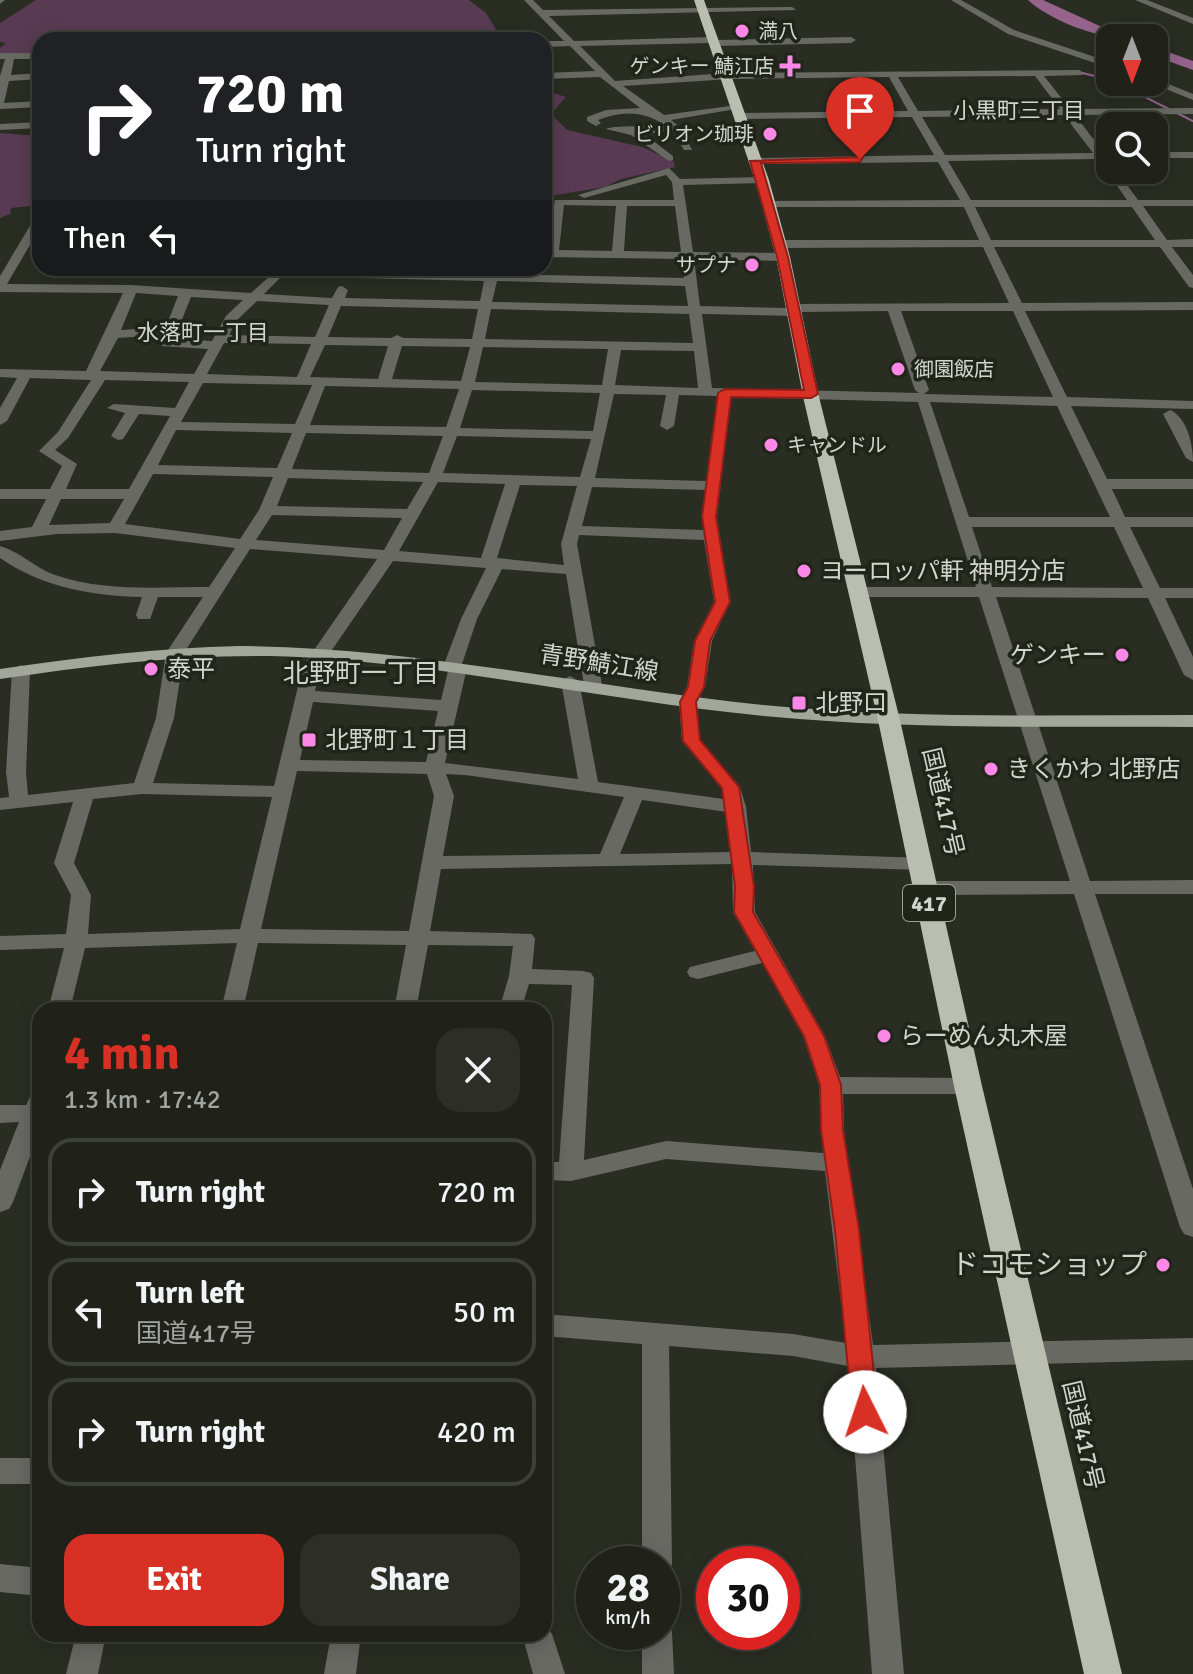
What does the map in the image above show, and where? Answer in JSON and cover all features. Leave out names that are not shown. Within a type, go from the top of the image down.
[{"type":"highway","name":"国道417号","points":[[701,6],[770,204],[1103,1674]]},
{"type":"main road","name":"青野鯖江線","points":[[0,674],[175,653],[319,653],[570,681],[688,702],[889,720],[1193,721]]},
{"type":"street","points":[[528,0],[613,84],[676,128],[688,148]]},
{"type":"street","points":[[596,0],[598,12]]},
{"type":"street","points":[[955,0],[1011,32],[1096,60]]},
{"type":"street","points":[[1139,0],[1193,21]]},
{"type":"street","points":[[541,13],[701,6],[792,10]]},
{"type":"street","points":[[552,44],[851,40]]},
{"type":"street","points":[[32,56],[5,56],[0,104],[32,104]]},
{"type":"street","points":[[1037,73],[1065,112],[1096,146]]},
{"type":"street","points":[[613,84],[727,77],[1080,73]]},
{"type":"street","points":[[552,76],[602,74]]},
{"type":"street","points":[[892,75],[968,204],[1193,675]]},
{"type":"street","points":[[2,79],[32,77]]},
{"type":"street","points":[[1168,87],[1193,97]]},
{"type":"street","points":[[596,123],[591,119],[606,113],[648,110]]},
{"type":"street","points":[[661,118],[738,112],[1182,112]]},
{"type":"street","points":[[0,127],[32,125]]},
{"type":"street","points":[[611,129],[634,132],[676,128]]},
{"type":"street","points":[[634,132],[669,158]]},
{"type":"street","points":[[1168,155],[1193,155]]},
{"type":"street","points":[[755,161],[1096,156]]},
{"type":"street","points":[[552,206],[674,172],[681,203],[706,392]]},
{"type":"street","points":[[677,182],[762,180]]},
{"type":"street","points":[[1123,184],[1193,284]]},
{"type":"street","points":[[618,254],[622,202]]},
{"type":"street","points":[[558,205],[681,203]]},
{"type":"street","points":[[770,204],[1193,203]]},
{"type":"street","points":[[552,234],[558,205]]},
{"type":"street","points":[[32,231],[0,287],[131,289],[337,302],[693,310],[1193,306]]},
{"type":"street","points":[[552,253],[687,256],[984,242],[1193,243]]},
{"type":"street","points":[[115,528],[231,319],[274,276]]},
{"type":"street","points":[[302,381],[348,276]]},
{"type":"street","points":[[234,1002],[252,936],[305,696],[319,653],[390,553],[432,479],[466,386],[491,276]]},
{"type":"street","points":[[552,276],[692,282]]},
{"type":"street","points":[[39,530],[70,464],[46,451],[63,435],[96,375],[131,289]]},
{"type":"street","points":[[186,292],[166,343],[323,338],[699,347]]},
{"type":"street","points":[[893,308],[1193,1227]]},
{"type":"street","points":[[113,334],[170,331]]},
{"type":"street","points":[[384,383],[397,339]]},
{"type":"street","points":[[593,685],[569,544],[598,435],[615,345]]},
{"type":"street","points":[[0,373],[1193,405]]},
{"type":"street","points":[[0,421],[26,373]]},
{"type":"street","points":[[142,788],[165,718],[175,653],[267,510],[320,382]]},
{"type":"street","points":[[667,426],[673,392]]},
{"type":"street","points":[[725,393],[712,486],[710,535],[722,602],[703,641],[696,687],[688,702],[691,741],[730,787],[736,807],[742,858],[744,912],[767,955],[788,984],[814,1036],[831,1085],[832,1130],[861,1357],[888,1674]]},
{"type":"street","points":[[811,395],[1064,402],[1193,414]]},
{"type":"street","points":[[1064,402],[1193,396]]},
{"type":"street","points":[[114,408],[135,409],[175,419],[300,429],[598,435]]},
{"type":"street","points":[[118,436],[135,409]]},
{"type":"street","points":[[1170,414],[1193,458]]},
{"type":"street","points":[[148,469],[712,486]]},
{"type":"street","points":[[406,1002],[444,796],[434,767],[446,706],[469,619],[492,562],[514,481]]},
{"type":"street","points":[[1103,484],[1193,484]]},
{"type":"street","points":[[0,494],[133,494]]},
{"type":"street","points":[[267,510],[413,514]]},
{"type":"street","points":[[961,522],[1193,522]]},
{"type":"street","points":[[0,536],[39,530],[115,528],[243,544],[390,553],[572,570]]},
{"type":"street","points":[[572,530],[710,535]]},
{"type":"street","points":[[0,551],[27,569],[86,590],[213,592]]},
{"type":"street","points":[[144,615],[152,591]]},
{"type":"street","points":[[859,592],[1193,593]]},
{"type":"street","points":[[21,670],[16,772],[10,802],[142,788],[284,792]]},
{"type":"street","points":[[570,681],[589,787]]},
{"type":"street","points":[[305,696],[446,706]]},
{"type":"street","points":[[290,765],[434,767],[736,807]]},
{"type":"street","points":[[61,1002],[76,942],[81,895],[64,863],[85,794]]},
{"type":"street","points":[[608,859],[635,794]]},
{"type":"street","points":[[431,863],[742,858],[1080,887],[1193,887]]},
{"type":"street","points":[[0,943],[252,936],[524,939],[520,976],[512,1002]]},
{"type":"street","points":[[698,972],[767,955]]},
{"type":"street","points":[[520,976],[583,978],[571,1172]]},
{"type":"street","points":[[831,1085],[968,1086]]},
{"type":"street","points":[[0,1114],[32,1110]]},
{"type":"street","points":[[0,1202],[32,1126]]},
{"type":"street","points":[[552,1171],[571,1172],[666,1150],[838,1163]]},
{"type":"street","points":[[552,1326],[655,1337],[793,1345],[861,1357],[1193,1349]]},
{"type":"street","points":[[655,1337],[657,1546]]},
{"type":"street","points":[[0,1471],[32,1471]]},
{"type":"street","points":[[0,1578],[32,1581]]},
{"type":"street","points":[[82,1674],[89,1642]]},
{"type":"street","points":[[340,1674],[345,1642]]},
{"type":"street","points":[[539,1642],[549,1674]]},
{"type":"street","points":[[657,1650],[658,1674]]},
{"type":"shaded area","points":[[36,0],[469,0],[486,13],[498,32],[32,32],[32,53],[0,54],[0,48],[6,43],[0,42],[0,23]]},
{"type":"shaded area","points":[[552,93],[566,97],[552,113]]},
{"type":"shaded area","points":[[552,115],[567,130],[642,147],[673,161],[675,167],[621,179],[605,187],[552,196]]},
{"type":"shaded area","points":[[0,133],[32,135],[32,206],[11,208],[10,214],[0,218]]},
{"type":"waterway","points":[[1034,0],[1096,29]]},
{"type":"waterway","points":[[1168,56],[1193,66]]},
{"type":"waterway","points":[[1075,71],[1096,76]]},
{"type":"waterway","points":[[1143,96],[1193,121]]},
{"type":"place","name":"満八","points":[[742,31]]},
{"type":"place","name":"ゲンキー 鯖江店","points":[[790,66]]},
{"type":"place","name":"ビリオン珈琲","points":[[770,134]]},
{"type":"place","name":"サプナ","points":[[752,265]]},
{"type":"place","name":"御園飯店","points":[[898,369]]},
{"type":"place","name":"キャンドル","points":[[771,445]]},
{"type":"place","name":"ヨーロッパ軒 神明分店","points":[[804,571]]},
{"type":"place","name":"ゲンキー","points":[[1122,655]]},
{"type":"place","name":"泰平","points":[[151,669]]},
{"type":"place","name":"北野口","points":[[799,703]]},
{"type":"place","name":"北野町１丁目","points":[[309,740]]},
{"type":"place","name":"きくかわ 北野店","points":[[991,769]]},
{"type":"place","name":"らーめん丸木屋","points":[[884,1036]]},
{"type":"place","name":"ドコモショップ","points":[[1163,1265]]},
{"type":"district","name":"小黒町三丁目","points":[[1019,110]]},
{"type":"district","name":"水落町一丁目","points":[[203,332]]},
{"type":"district","name":"北野町一丁目","points":[[361,674]]},
{"type":"route","points":[[860,159],[755,161],[783,257],[811,394],[725,393],[709,517],[722,602],[703,641],[696,687],[688,702],[691,741],[702,750],[730,787],[736,807],[745,886],[744,912],[767,955],[788,984],[814,1036],[831,1085],[832,1130],[847,1230],[850,1286],[861,1357],[865,1412]]}]
